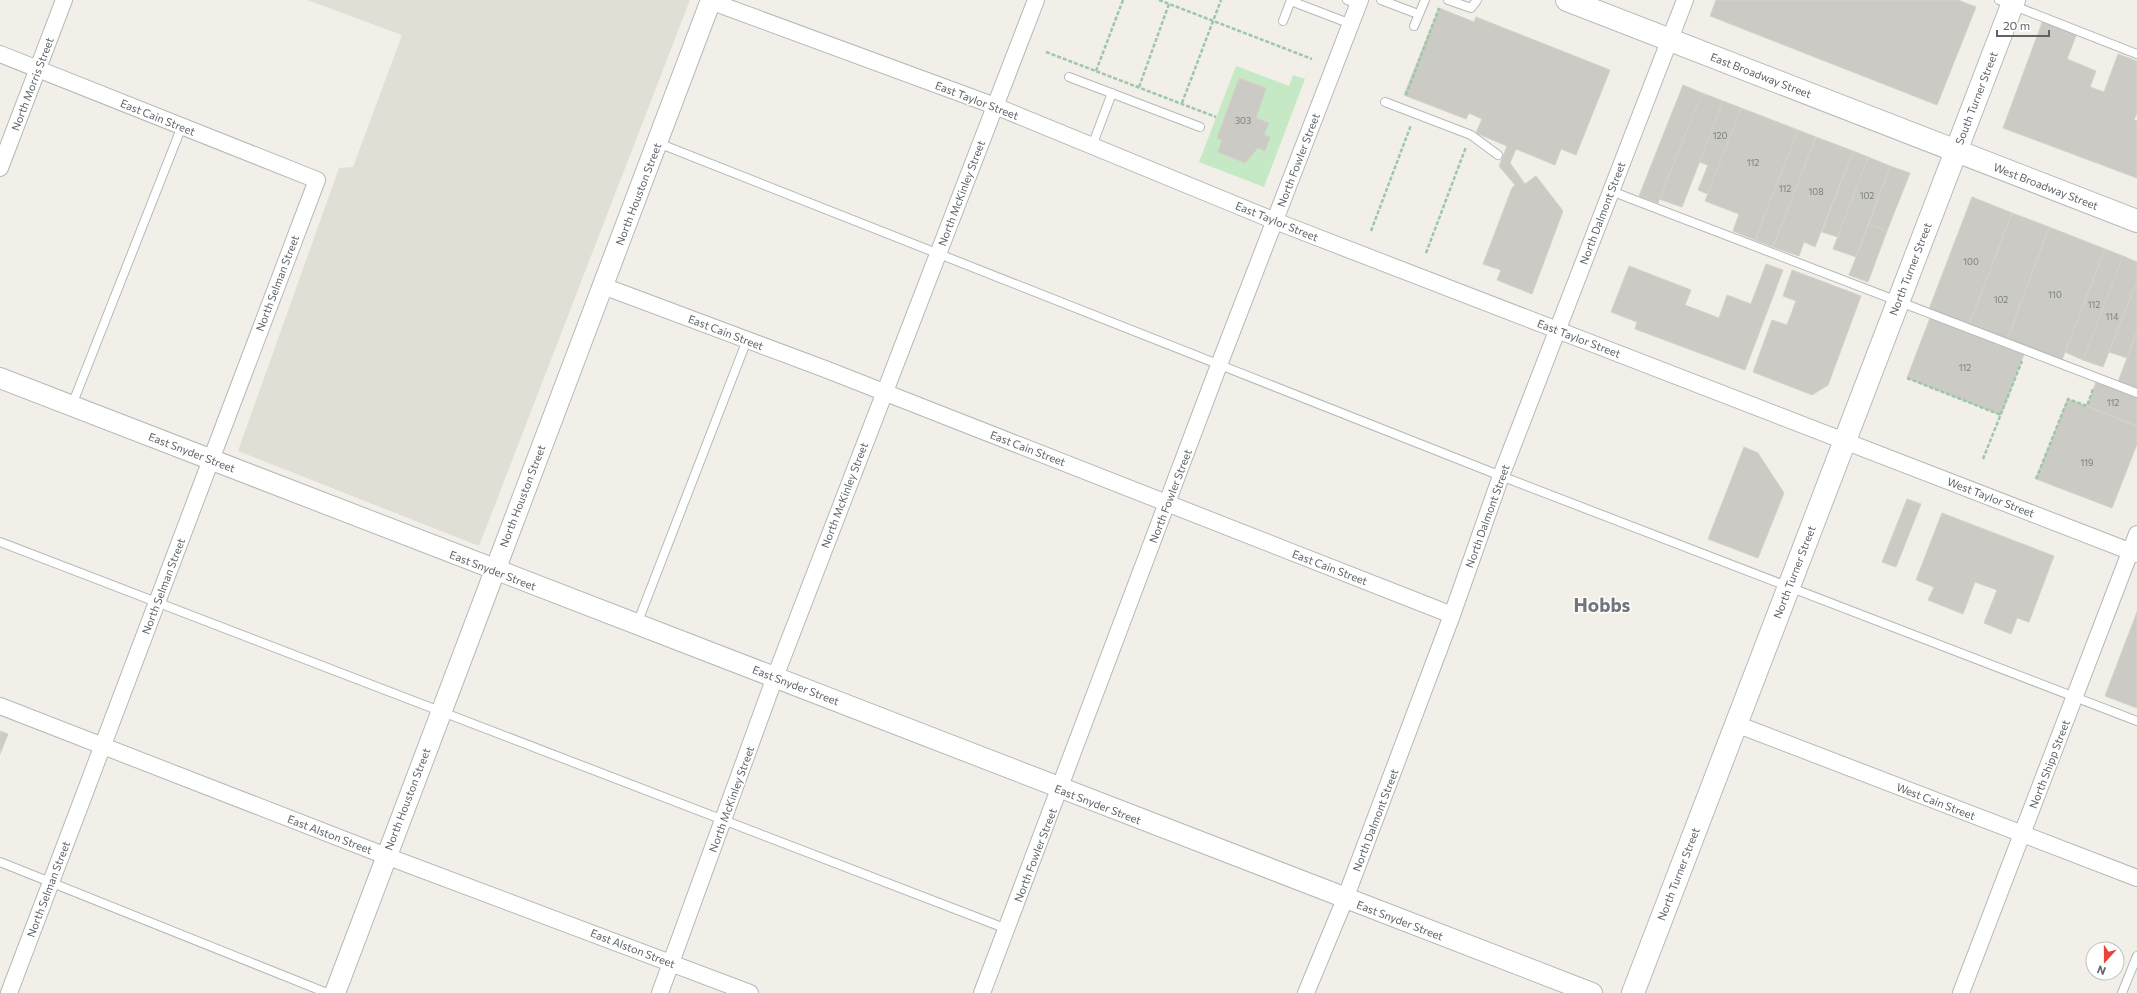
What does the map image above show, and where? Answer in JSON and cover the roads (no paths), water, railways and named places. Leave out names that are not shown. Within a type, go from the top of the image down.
[{"type":"main road","name":"East Broadway Street","points":[[1567,0],[1955,150]]},
{"type":"main road","name":"South Turner Street","points":[[1955,150],[2008,2]]},
{"type":"main road","name":"West Broadway Street","points":[[1955,150],[2137,220]]},
{"type":"main road","name":"North Turner Street","points":[[1633,993],[1955,150]]},
{"type":"street","name":"North Morris Street","points":[[0,168],[64,0]]},
{"type":"street","name":"North McKinley Street","points":[[660,993],[724,821],[775,677],[1036,0]]},
{"type":"street","name":"North Dalmont Street","points":[[1306,993],[1345,899],[1452,615],[1501,476],[1685,0]]},
{"type":"street","name":"East Taylor Street","points":[[710,1],[995,106],[1275,220],[1844,440]]},
{"type":"street","name":"North Houston Street","points":[[335,993],[440,711],[603,286],[710,1]]},
{"type":"street","name":"North Fowler Street","points":[[982,993],[1060,790],[1219,365],[1351,24],[1355,1]]},
{"type":"street","name":"East Cain Street","points":[[0,54],[317,180]]},
{"type":"street","name":"North Selman Street","points":[[9,993],[317,180]]},
{"type":"street","name":"East Cain Street","points":[[603,286],[884,392],[1452,615]]},
{"type":"street","name":"East Snyder Street","points":[[0,378],[494,570],[775,677],[1060,790],[1592,993]]},
{"type":"street","name":"West Taylor Street","points":[[1844,440],[2134,552]]},
{"type":"street","name":"North Shipp Street","points":[[1961,993],[2075,697],[2134,552],[2137,534]]},
{"type":"street","name":"East Alston Street","points":[[0,706],[386,856],[750,993]]},
{"type":"street","name":"West Cain Street","points":[[1736,724],[2137,878]]},
{"type":"lane","points":[[1283,21],[1291,0],[1351,24]]},
{"type":"lane","points":[[1380,0],[1418,14]]},
{"type":"lane","points":[[1414,26],[1425,0]]},
{"type":"lane","points":[[1448,0],[1471,8],[1477,0]]},
{"type":"lane","points":[[2008,2],[2137,54]]},
{"type":"lane","points":[[1069,77],[1200,127]]},
{"type":"lane","points":[[1092,146],[1112,93]]},
{"type":"lane","points":[[1385,102],[1471,135],[1498,155]]},
{"type":"lane","points":[[72,406],[182,126]]},
{"type":"lane","points":[[657,143],[937,255],[1501,476],[2137,721]]},
{"type":"lane","points":[[1611,191],[2137,393]]},
{"type":"lane","points":[[637,624],[747,340]]},
{"type":"lane","points":[[0,542],[1006,929]]},
{"type":"lane","points":[[0,862],[327,993]]},
{"type":"lane","points":[[2122,993],[2137,956]]},
{"type":"district","name":"Hobbs","points":[[1602,604]]}]
